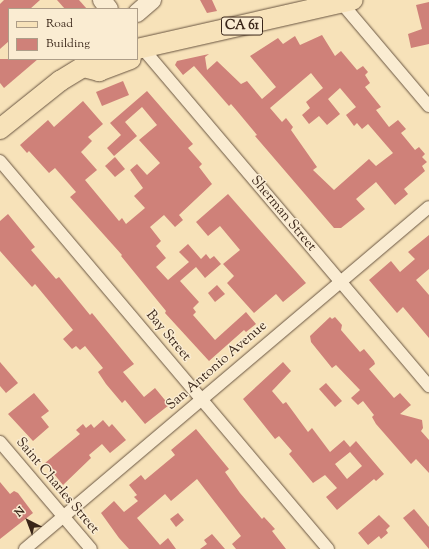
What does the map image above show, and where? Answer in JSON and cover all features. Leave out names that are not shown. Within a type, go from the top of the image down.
[{"type":"main road","name":"CA 61","points":[[138,51],[344,1]]},
{"type":"main road","name":"CA 61","points":[[0,129],[60,81],[90,62],[99,72],[121,60]]},
{"type":"street","points":[[102,0],[108,8]]},
{"type":"street","points":[[138,12],[152,0]]},
{"type":"street","points":[[344,1],[429,106]]},
{"type":"street","name":"Sherman Street","points":[[138,52],[340,282],[429,386]]},
{"type":"street","name":"Bay Street","points":[[0,161],[328,549]]},
{"type":"street","name":"San Antonio Avenue","points":[[25,549],[429,207]]},
{"type":"street","name":"Saint Charles Street","points":[[0,442],[91,549]]},
{"type":"building","points":[[4,0],[40,0],[31,8],[8,8],[8,42],[0,49],[0,4]]},
{"type":"building","points":[[57,0],[79,0],[86,8],[64,8]]},
{"type":"building","points":[[200,0],[212,0],[217,11],[207,13]]},
{"type":"building","points":[[429,2],[429,44],[411,48],[408,34],[422,29],[416,5]]},
{"type":"building","points":[[322,35],[335,56],[341,51],[357,70],[363,66],[368,72],[365,75],[370,83],[365,87],[381,107],[376,110],[389,127],[398,120],[406,129],[401,133],[415,150],[419,147],[425,154],[422,157],[427,162],[422,166],[425,171],[404,189],[408,194],[395,205],[376,182],[356,199],[365,209],[341,228],[334,228],[255,136],[257,135],[231,104],[229,106],[194,66],[183,75],[175,65],[177,61],[209,54],[205,57],[207,70],[217,61],[241,84],[247,81],[262,99],[276,87],[250,56],[278,38],[283,44],[295,36],[300,45]],"holes":[[[311,73],[323,88],[306,102],[310,108],[302,115],[309,124],[319,116],[327,125],[340,114],[328,99],[340,88],[356,107],[346,115],[354,126],[357,123],[362,129],[368,124],[393,153],[376,166],[369,159],[334,190],[313,170],[317,167],[291,130],[293,127],[286,118],[282,122],[270,108]]]},
{"type":"building","points":[[0,59],[37,60],[4,88],[0,83]]},
{"type":"building","points":[[123,81],[129,95],[102,106],[96,92]]},
{"type":"building","points":[[147,91],[193,144],[188,148],[202,164],[199,167],[212,184],[179,215],[183,220],[175,227],[164,215],[150,227],[161,241],[156,246],[166,258],[156,267],[168,280],[189,262],[179,252],[188,244],[201,259],[206,254],[210,259],[214,256],[221,264],[205,278],[196,267],[180,281],[199,302],[193,308],[196,312],[193,315],[215,340],[246,312],[256,324],[246,332],[244,330],[209,361],[165,313],[166,311],[121,256],[122,255],[70,197],[76,192],[55,168],[49,173],[29,151],[27,153],[20,145],[48,120],[54,127],[83,101],[103,124],[88,137],[92,141],[81,152],[97,170],[85,180],[119,221],[122,218],[126,224],[145,208],[134,196],[143,188],[130,170],[137,164],[147,175],[160,163],[139,140],[157,125],[142,107],[125,122],[137,136],[114,156],[107,148],[121,135],[110,123]]},
{"type":"building","points":[[115,157],[125,169],[115,177],[105,166]]},
{"type":"building","points":[[228,194],[306,283],[283,302],[276,294],[254,313],[227,283],[234,276],[223,264],[240,250],[220,226],[208,236],[196,222]]},
{"type":"building","points":[[8,214],[35,247],[31,250],[56,279],[59,277],[90,315],[92,313],[134,364],[123,372],[144,397],[155,388],[169,405],[145,424],[125,400],[122,403],[106,384],[98,372],[103,368],[85,346],[80,350],[76,346],[72,349],[63,339],[73,330],[35,284],[32,287],[0,251],[0,221]]},
{"type":"building","points":[[429,235],[429,269],[416,280],[429,295],[429,338],[403,307],[397,313],[369,280],[391,261],[400,272],[415,259],[408,252]]},
{"type":"building","points":[[217,285],[225,294],[215,302],[208,293]]},
{"type":"building","points":[[330,317],[332,319],[335,317],[342,325],[341,330],[360,352],[364,349],[374,361],[375,364],[369,369],[394,398],[400,393],[411,405],[400,414],[422,420],[423,428],[421,431],[429,440],[429,473],[416,459],[411,464],[376,424],[372,417],[374,415],[363,401],[358,405],[351,398],[360,390],[336,365],[332,368],[311,342],[310,336]]},
{"type":"building","points":[[0,362],[18,383],[6,393],[0,386]]},
{"type":"building","points":[[283,362],[291,371],[272,391],[283,404],[286,402],[308,432],[312,428],[330,452],[344,440],[350,447],[356,441],[384,474],[376,481],[374,479],[337,510],[326,497],[337,488],[325,475],[313,483],[289,454],[292,451],[279,436],[275,439],[243,399]],"holes":[[[350,452],[362,466],[347,479],[335,464]]]},
{"type":"building","points":[[326,383],[342,401],[335,407],[319,389]]},
{"type":"building","points":[[34,393],[49,411],[41,417],[49,427],[33,441],[8,414]]},
{"type":"building","points":[[103,420],[109,427],[112,424],[126,440],[110,453],[102,444],[89,455],[91,458],[63,485],[45,463],[80,434],[76,430],[83,424],[86,428],[91,424],[94,428]]},
{"type":"building","points":[[196,429],[229,469],[225,472],[240,493],[262,519],[264,517],[275,529],[272,531],[286,549],[236,549],[232,544],[241,536],[197,479],[171,501],[165,494],[137,518],[160,545],[168,538],[176,549],[129,549],[119,538],[101,513],[114,501],[124,512],[138,501],[134,497],[137,495],[129,485],[141,475],[145,480],[175,455],[171,450]]},
{"type":"building","points":[[0,482],[10,494],[14,491],[18,493],[33,513],[0,539]]},
{"type":"building","points":[[414,509],[429,527],[429,549],[403,518]]},
{"type":"building","points":[[178,513],[184,520],[176,527],[170,519]]},
{"type":"building","points":[[379,515],[390,526],[386,530],[388,533],[381,539],[379,536],[368,545],[358,533]]},
{"type":"building","points":[[212,534],[225,549],[200,549],[207,544],[204,540]]}]
